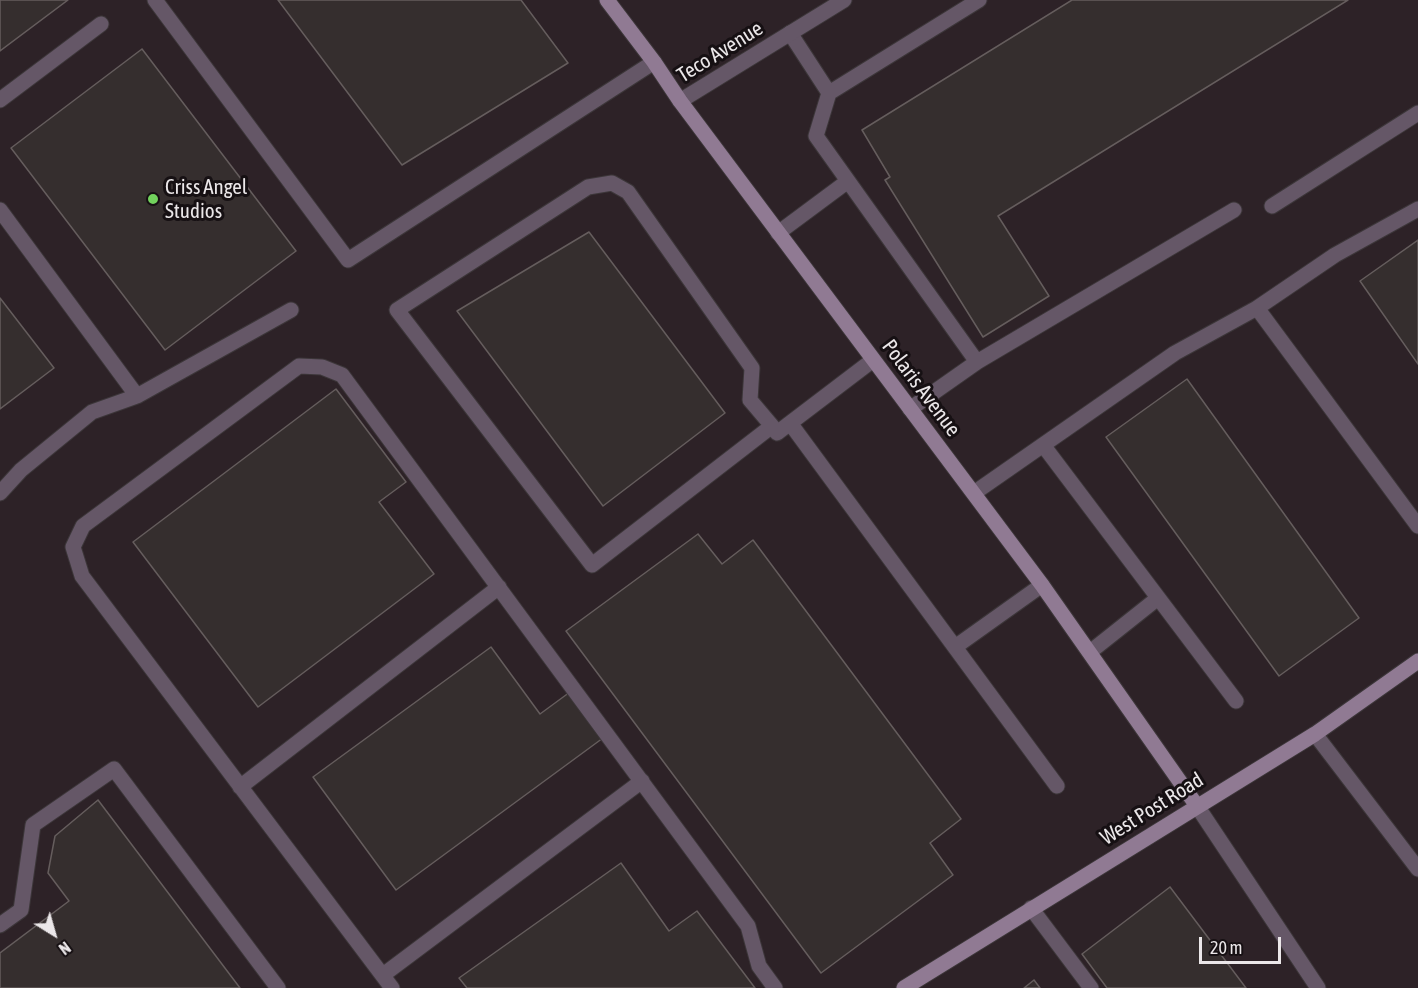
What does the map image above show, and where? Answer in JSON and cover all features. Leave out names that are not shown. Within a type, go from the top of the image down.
[{"type":"street","points":[[155,0],[348,260],[654,62]]},
{"type":"street","name":"Polaris Avenue","points":[[607,0],[778,233],[1042,585],[1197,806]]},
{"type":"street","name":"Teco Avenue","points":[[680,101],[844,0]]},
{"type":"street","points":[[977,362],[816,136],[829,93],[979,0]]},
{"type":"street","points":[[0,100],[101,24]]},
{"type":"street","points":[[790,33],[829,93]]},
{"type":"street","points":[[1272,206],[1418,113]]},
{"type":"street","points":[[778,233],[848,181]]},
{"type":"street","points":[[772,426],[592,565],[397,310],[588,187],[612,183],[628,192],[752,368],[750,400],[772,426],[777,433],[873,360]]},
{"type":"street","points":[[974,493],[1175,353],[1257,308],[1335,255],[1418,209]]},
{"type":"street","points":[[0,210],[137,396]]},
{"type":"street","points":[[910,409],[977,362],[1234,210]]},
{"type":"street","points":[[1257,308],[1418,526]]},
{"type":"street","points":[[0,493],[21,470],[92,412],[137,396],[291,310]]},
{"type":"street","points":[[392,988],[82,576],[73,547],[83,526],[299,366],[322,367],[342,375],[748,926],[759,966],[775,988]]},
{"type":"street","points":[[790,423],[1057,786]]},
{"type":"street","points":[[1043,445],[1236,700]]},
{"type":"street","points":[[955,647],[1042,585]]},
{"type":"street","points":[[240,787],[499,587]]},
{"type":"street","points":[[1090,652],[1158,598]]},
{"type":"street","name":"West Post Road","points":[[904,988],[1315,734],[1418,661]]},
{"type":"street","points":[[1315,734],[1418,869]]},
{"type":"street","points":[[0,925],[21,910],[33,825],[114,769],[278,988]]},
{"type":"street","points":[[383,975],[642,781]]},
{"type":"street","points":[[1197,806],[1318,988]]},
{"type":"street","points":[[1031,908],[1091,988]]},
{"type":"shaded area","points":[[0,0],[1418,0],[1418,988],[0,988]]},
{"type":"building","points":[[0,0],[68,0],[0,51]]},
{"type":"building","points":[[278,0],[521,0],[568,63],[402,165]]},
{"type":"building","points":[[1072,0],[1348,0],[998,216],[1049,296],[983,337],[885,180],[890,177],[862,130]]},
{"type":"building","points":[[142,49],[296,251],[165,350],[11,148]]},
{"type":"building","points":[[589,232],[725,413],[603,506],[457,311]]},
{"type":"building","points":[[1418,240],[1418,364],[1360,281]]},
{"type":"building","points":[[0,298],[54,368],[0,409]]},
{"type":"building","points":[[1187,379],[1359,618],[1279,676],[1106,437]]},
{"type":"building","points":[[336,389],[406,482],[379,502],[434,574],[258,707],[133,542]]},
{"type":"building","points":[[698,534],[722,564],[753,540],[961,819],[930,843],[953,875],[821,973],[566,631]]},
{"type":"building","points":[[491,647],[540,714],[570,692],[603,738],[396,890],[313,777]]},
{"type":"building","points":[[98,800],[240,988],[0,988],[0,953],[69,901],[48,873],[55,836]]},
{"type":"building","points":[[621,863],[669,931],[697,911],[755,988],[467,988],[459,978]]},
{"type":"building","points":[[1170,887],[1246,988],[1107,988],[1082,954]]},
{"type":"building","points":[[1034,980],[1040,988],[1024,988]]},
{"type":"place","name":"Criss Angel Studios","points":[[153,199]]}]
